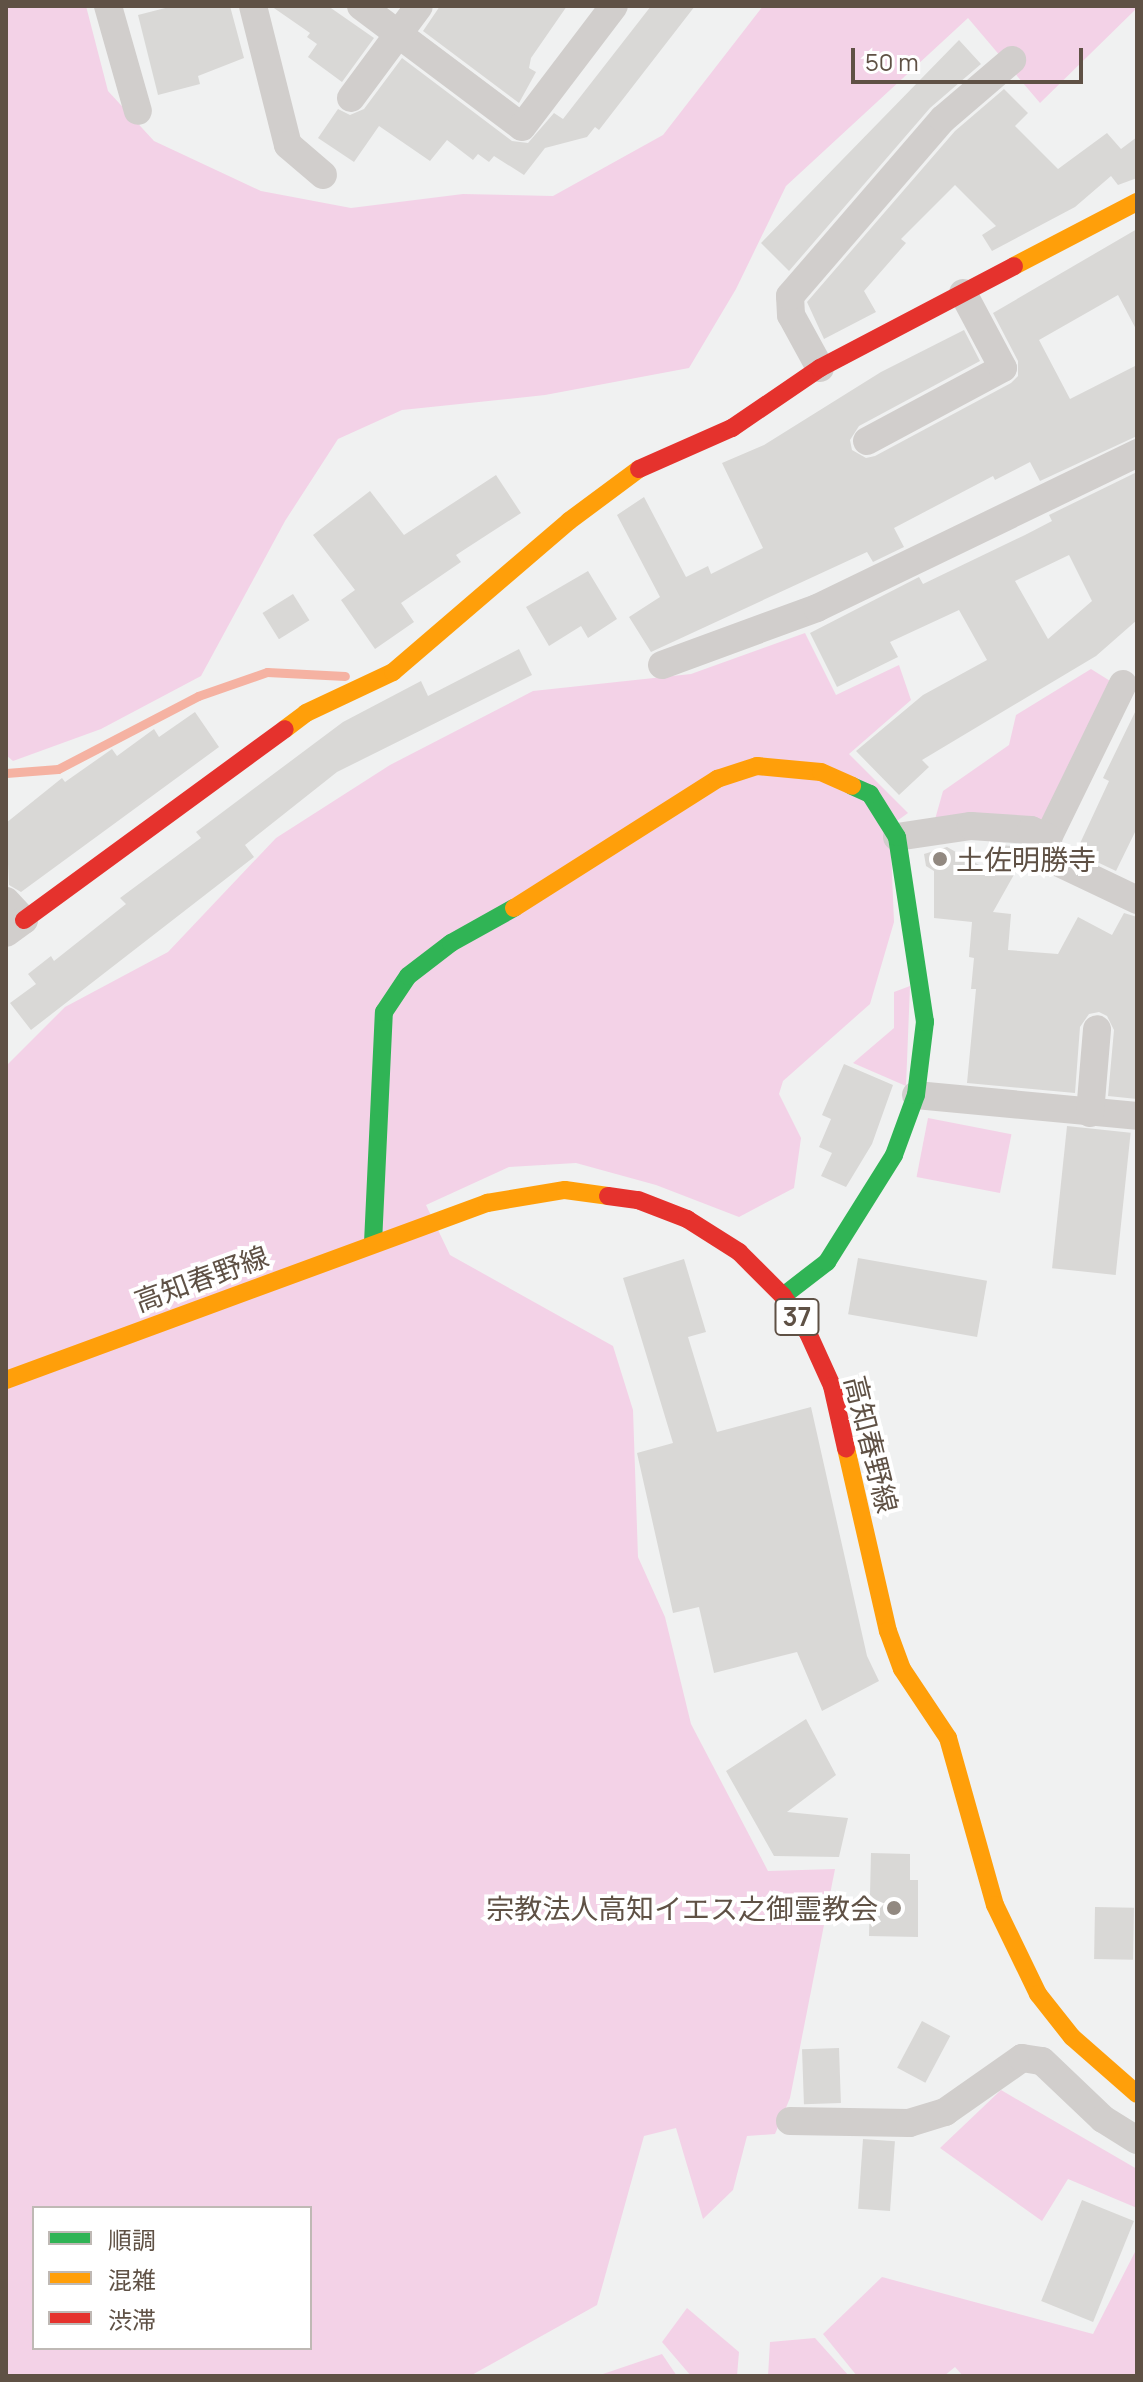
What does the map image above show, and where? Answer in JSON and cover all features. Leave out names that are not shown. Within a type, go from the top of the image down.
[{"type":"street","points":[[108,6],[138,111]]},
{"type":"street","points":[[253,6],[288,145],[323,175]]},
{"type":"street","points":[[361,6],[522,127],[614,6]]},
{"type":"street","points":[[351,98],[419,6]]},
{"type":"street","points":[[820,368],[791,315],[790,296],[943,119],[1012,60]]},
{"type":"street","points":[[12,918],[306,713],[393,672],[569,521],[646,464],[732,428],[820,368],[1137,202]]},
{"type":"street","points":[[867,441],[1003,368],[963,293]]},
{"type":"street","points":[[662,665],[817,608],[1137,453]]},
{"type":"street","points":[[1123,684],[1048,838],[1049,858],[1137,900]]},
{"type":"street","points":[[373,1243],[384,1012],[408,976],[451,943],[533,898],[717,779],[757,766],[821,772],[870,794],[897,837],[925,1022],[916,1095],[894,1155],[827,1262],[783,1296]]},
{"type":"street","points":[[897,837],[971,826],[1031,830],[1048,838]]},
{"type":"street","points":[[1090,1113],[1097,1029]]},
{"type":"street","points":[[916,1095],[1137,1116]]},
{"type":"street","name":"高知春野線","points":[[6,1380],[487,1203],[565,1190],[638,1200],[687,1219],[739,1252],[783,1296],[808,1333],[832,1386],[888,1631],[902,1669],[948,1738],[995,1905],[1038,1994],[1072,2037],[1137,2094]]},
{"type":"street","points":[[790,2121],[909,2123],[945,2112],[1022,2058],[1042,2061],[1103,2119],[1137,2140]]},
{"type":"shaded area","points":[[6,6],[86,6],[108,91],[154,141],[261,191],[351,208],[463,194],[553,196],[663,135],[763,6],[1137,8],[1040,103],[968,18],[786,186],[736,289],[689,368],[545,395],[402,410],[338,439],[285,521],[201,676],[101,729],[13,761],[6,755]]},
{"type":"shaded area","points":[[805,633],[836,695],[899,665],[911,700],[849,754],[908,813],[890,826],[894,922],[870,1004],[783,1081],[779,1094],[801,1138],[794,1188],[739,1217],[656,1185],[576,1163],[509,1167],[426,1205],[450,1255],[613,1346],[633,1410],[638,1557],[665,1617],[691,1724],[768,1871],[835,1869],[790,2098],[775,2134],[747,2136],[733,2190],[703,2219],[676,2128],[644,2136],[597,2305],[470,2376],[6,2376],[6,1066],[65,1007],[168,952],[276,838],[390,765],[533,691],[691,674]]},
{"type":"shaded area","points":[[1091,669],[1115,684],[1045,830],[934,823],[943,791],[1009,745],[1016,715]]},
{"type":"shaded area","points":[[910,986],[906,1086],[853,1063],[894,1028],[894,992]]},
{"type":"shaded area","points":[[928,1118],[1011,1134],[1000,1193],[917,1177]]},
{"type":"shaded area","points":[[1001,2090],[1137,2169],[1137,2208],[1068,2179],[1042,2221],[940,2148]]},
{"type":"shaded area","points":[[1137,2248],[1137,2376],[963,2376],[955,2367],[944,2376],[857,2376],[823,2334],[882,2277],[1093,2334]]},
{"type":"shaded area","points":[[687,2308],[739,2352],[737,2376],[691,2376],[662,2342]]},
{"type":"shaded area","points":[[815,2338],[849,2376],[768,2376],[770,2342]]},
{"type":"shaded area","points":[[662,2354],[677,2376],[597,2376],[600,2375]]},
{"type":"building","points":[[173,6],[230,6],[244,58],[198,76],[200,84],[158,95],[138,15]]},
{"type":"building","points":[[271,6],[328,6],[374,38],[342,82],[308,57],[317,44],[307,37],[310,33]]},
{"type":"building","points":[[440,6],[567,6],[531,58],[529,68],[536,72],[519,103],[423,31]]},
{"type":"building","points":[[651,6],[695,6],[599,130],[595,127],[587,137],[545,148],[524,175],[494,156],[489,162],[478,154],[473,160],[447,140],[430,161],[379,126],[354,162],[318,138],[338,109],[350,115],[364,109],[402,58],[512,141],[528,143],[554,113],[563,119]]},
{"type":"building","points":[[959,40],[981,64],[930,108],[789,271],[761,243]]},
{"type":"building","points":[[1004,89],[1028,113],[1015,126],[1058,169],[1107,133],[1121,149],[1137,137],[1137,178],[1118,185],[1111,176],[1075,207],[992,251],[982,235],[996,226],[955,185],[901,239],[906,243],[864,291],[876,312],[824,339],[807,302],[955,131]]},
{"type":"building","points":[[1137,229],[1137,331],[1118,295],[1039,340],[1070,399],[1137,365],[1137,436],[1040,481],[1030,462],[995,480],[993,476],[894,528],[904,547],[873,562],[867,552],[651,652],[629,617],[660,597],[617,515],[644,497],[686,577],[708,566],[711,574],[763,548],[722,463],[764,445],[881,372],[964,330],[980,361],[859,426],[850,440],[852,450],[866,458],[875,456],[1011,383],[1018,376],[1018,361],[993,313]]},
{"type":"building","points":[[1137,472],[1137,620],[1096,656],[922,760],[929,767],[899,795],[856,751],[923,695],[987,660],[959,610],[890,642],[898,657],[837,687],[810,633],[919,577],[923,584],[1025,535],[1052,521],[1049,515]],"holes":[[[1069,555],[1092,601],[1048,639],[1015,581]]]},
{"type":"building","points":[[496,475],[521,513],[456,555],[461,562],[401,603],[414,622],[375,649],[341,600],[355,590],[313,535],[370,491],[404,535]]},
{"type":"building","points":[[588,571],[617,619],[588,638],[581,626],[549,646],[526,607]]},
{"type":"building","points":[[293,594],[309,620],[279,639],[262,613]]},
{"type":"building","points":[[519,649],[532,675],[337,772],[245,845],[254,857],[31,1030],[10,1003],[36,984],[28,974],[51,956],[54,961],[126,904],[120,898],[201,838],[196,832],[343,722],[421,681],[428,696]]},
{"type":"building","points":[[1137,708],[1137,828],[1116,871],[1076,852],[1109,781],[1103,778]]},
{"type":"building","points":[[195,712],[219,747],[21,892],[9,885],[6,823],[62,778],[65,782],[112,749],[117,756],[154,729],[159,737]]},
{"type":"building","points":[[1001,845],[1029,848],[993,912],[1011,914],[1008,950],[1058,954],[1078,917],[1112,935],[1124,913],[1137,917],[1137,1099],[1108,1096],[1114,1030],[1107,1016],[1099,1012],[1089,1014],[1080,1027],[1075,1093],[967,1083],[976,989],[971,989],[974,958],[969,957],[972,922],[934,918],[934,871],[926,866],[924,854],[947,847],[988,870]]},
{"type":"building","points":[[844,1064],[893,1085],[872,1144],[846,1187],[821,1176],[832,1153],[819,1147],[831,1119],[822,1115]]},
{"type":"building","points":[[1067,1126],[1131,1133],[1116,1275],[1052,1268]]},
{"type":"building","points":[[858,1258],[987,1281],[977,1337],[848,1314]]},
{"type":"building","points":[[684,1259],[706,1332],[688,1337],[717,1432],[811,1407],[867,1656],[879,1681],[822,1711],[797,1652],[714,1673],[699,1607],[673,1613],[637,1453],[673,1443],[623,1278]]},
{"type":"building","points":[[806,1719],[836,1775],[787,1812],[848,1818],[839,1857],[774,1856],[726,1771]]},
{"type":"building","name":"宗教法人高知イエス之御霊教会","points":[[871,1853],[910,1854],[910,1880],[918,1880],[918,1937],[869,1936]]},
{"type":"building","points":[[1095,1907],[1134,1908],[1133,1960],[1094,1959]]},
{"type":"building","points":[[922,2021],[950,2036],[925,2083],[897,2068]]},
{"type":"building","points":[[839,2048],[841,2103],[804,2104],[802,2049]]},
{"type":"building","points":[[863,2139],[895,2141],[890,2211],[858,2209]]},
{"type":"building","points":[[1082,2200],[1134,2221],[1093,2322],[1041,2301]]},
{"type":"waterway","points":[[6,773],[58,769],[198,696],[267,672],[345,676]]},
{"type":"traffic: fast","points":[[783,1296],[827,1262],[894,1155],[916,1095],[925,1022],[897,837],[870,794],[852,786]]},
{"type":"traffic: fast","points":[[373,1243],[384,1012],[408,976],[451,943],[514,908]]},
{"type":"traffic: slow","points":[[1014,266],[1137,202]]},
{"type":"traffic: slow","points":[[285,729],[306,713],[393,672],[569,521],[639,469]]},
{"type":"traffic: slow","points":[[514,908],[717,779],[757,766],[821,772],[852,786]]},
{"type":"traffic: slow","points":[[6,1380],[487,1203],[565,1190],[608,1196]]},
{"type":"traffic: slow","points":[[846,1448],[888,1631],[902,1669],[948,1738],[995,1905],[1038,1994],[1072,2037],[1137,2094]]},
{"type":"traffic: jam","points":[[639,469],[732,428],[820,368],[1014,266]]},
{"type":"traffic: jam","points":[[24,920],[285,729]]},
{"type":"traffic: jam","points":[[608,1196],[638,1200],[687,1219],[739,1252],[783,1296],[808,1333],[832,1386],[846,1448]]},
{"type":"place","name":"土佐明勝寺","points":[[940,859]]},
{"type":"place","name":"宗教法人高知イエス之御霊教会","points":[[894,1908]]}]
